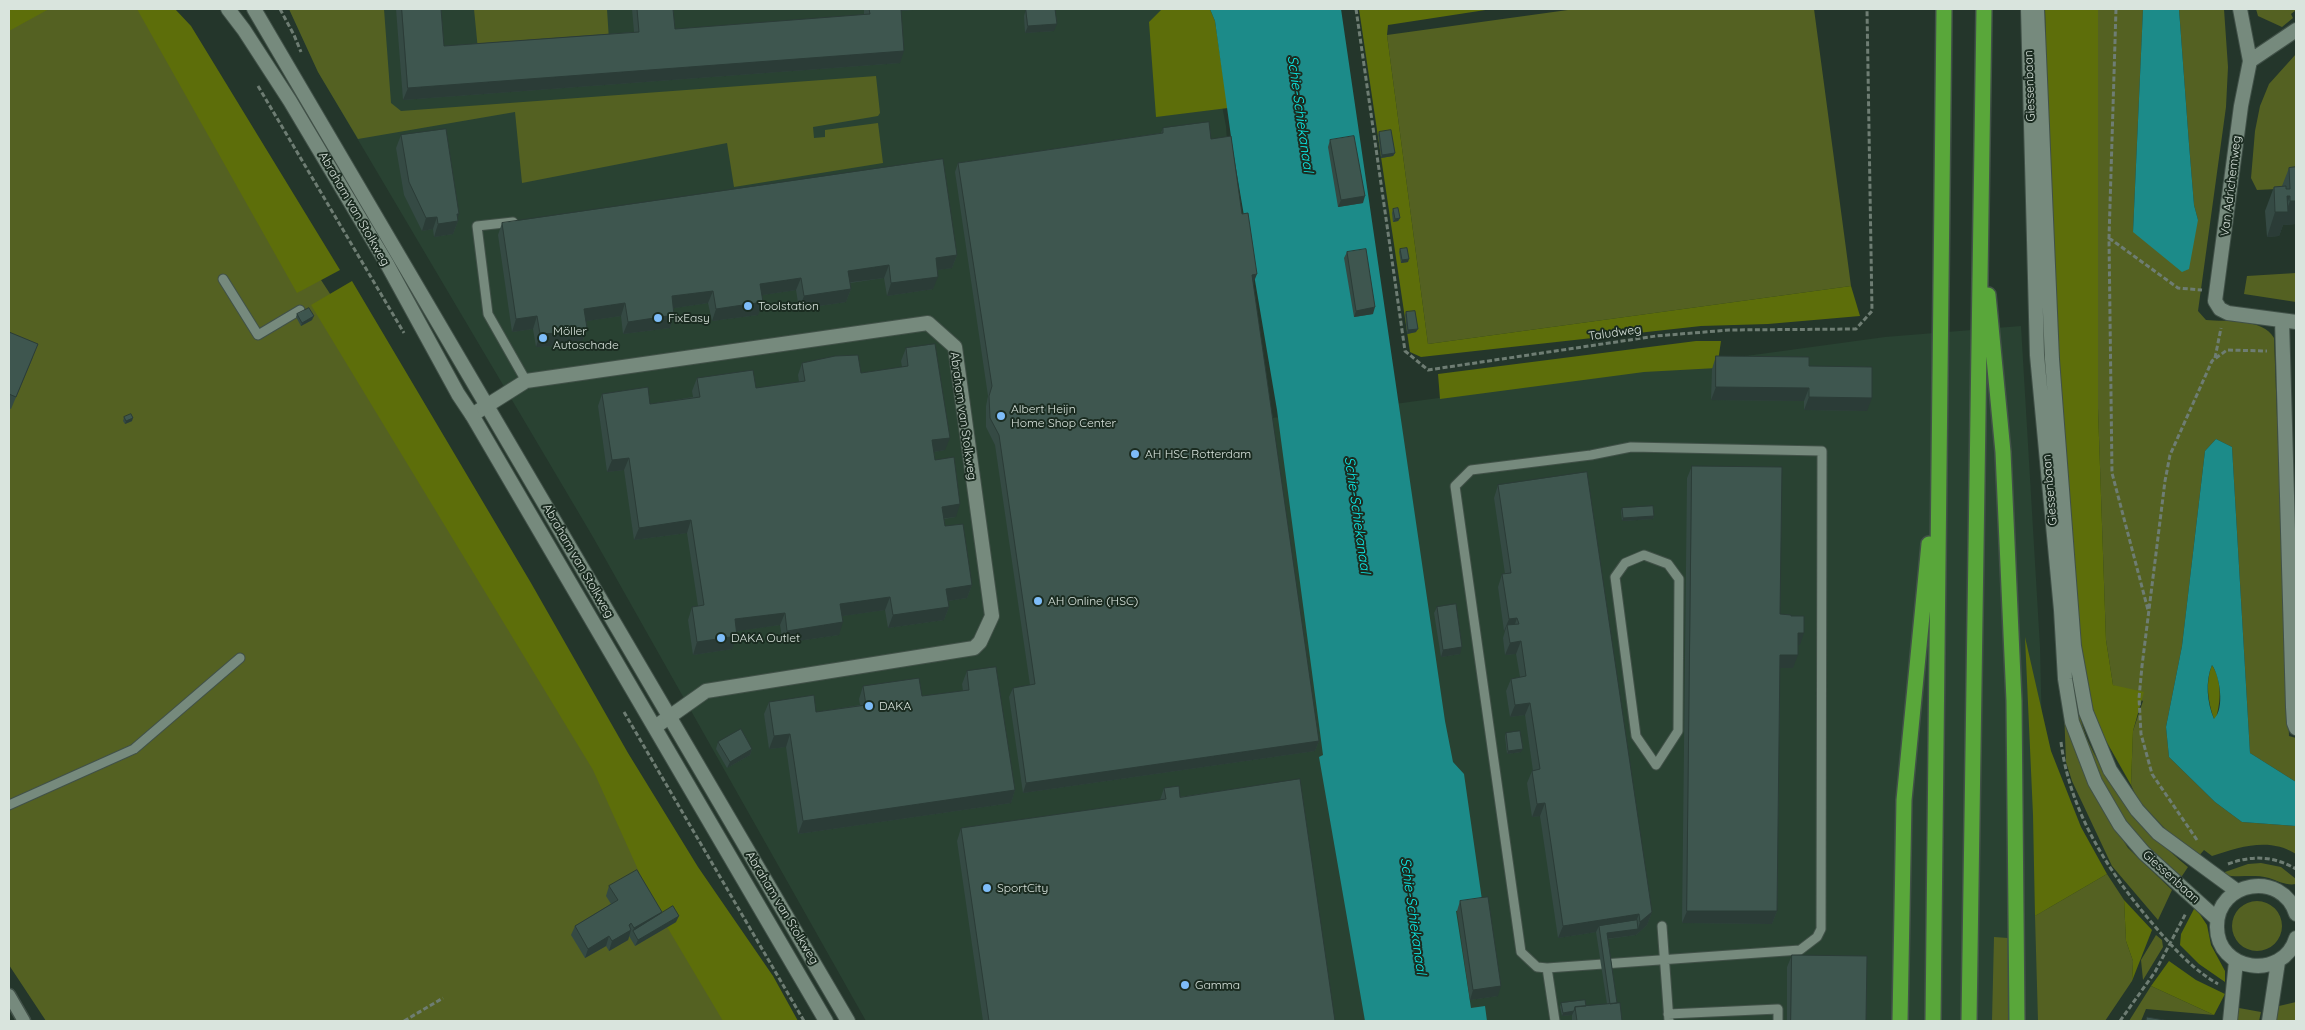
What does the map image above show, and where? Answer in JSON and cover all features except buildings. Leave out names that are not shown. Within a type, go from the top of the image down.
[{"type":"highway","points":[[1934,1021],[1944,9]]},
{"type":"highway","points":[[1969,1021],[1984,9]]},
{"type":"highway","points":[[1981,226],[2003,462],[2014,701],[2018,1021]]},
{"type":"highway","points":[[1900,1021],[1904,800],[1939,445]]},
{"type":"street","name":"Abraham van Stolkweg","points":[[228,9],[244,30],[290,101],[387,264],[458,394],[826,1021]]},
{"type":"street","name":"Abraham van Stolkweg","points":[[254,9],[848,1021]]},
{"type":"street","name":"Giessenbaan","points":[[2028,9],[2038,355],[2066,679],[2072,722],[2095,782],[2120,825],[2144,853],[2217,919]]},
{"type":"street","name":"Giessenbaan","points":[[2038,9],[2053,369],[2074,646],[2086,712],[2110,770],[2137,810],[2158,833],[2236,891]]},
{"type":"street","name":"Van Adrichemweg","points":[[2222,310],[2215,301],[2241,106],[2250,60],[2240,9]]},
{"type":"street","points":[[2250,60],[2296,30]]},
{"type":"street","points":[[2222,310],[2228,313],[2296,322]]},
{"type":"street","points":[[2282,320],[2293,707],[2296,728]]},
{"type":"street","name":"Abraham van Stolkweg","points":[[472,415],[526,381],[928,323],[954,347],[992,616],[980,642],[974,648],[706,691],[655,727]]},
{"type":"street","points":[[2296,914],[2291,895],[2262,886],[2245,887],[2236,891],[2221,908],[2217,919],[2218,938],[2225,952],[2236,962],[2253,967],[2278,962],[2290,950],[2296,938]]},
{"type":"street","points":[[2230,1021],[2236,962]]},
{"type":"street","points":[[2269,1021],[2278,962]]},
{"type":"street","points":[[9,995],[24,1021]]},
{"type":"lane","points":[[526,381],[488,314],[478,226],[527,221]]},
{"type":"lane","points":[[222,279],[258,335],[300,310]]},
{"type":"lane","points":[[1631,447],[1822,452],[1821,929],[1817,937],[1800,950],[1663,961],[1547,968],[1537,967],[1521,952],[1456,486],[1471,470],[1591,455],[1631,447]]},
{"type":"lane","points":[[1644,555],[1668,564],[1678,579],[1678,731],[1656,765],[1636,736],[1615,577],[1625,563],[1644,555]]},
{"type":"lane","points":[[9,805],[134,749],[240,658]]},
{"type":"lane","points":[[1662,926],[1668,1018],[1778,1009],[1778,1021]]},
{"type":"lane","points":[[1547,968],[1555,1021]]},
{"type":"path","name":"Taludweg","points":[[1356,9],[1405,351],[1428,370],[1665,335],[1728,330],[1856,329],[1872,311],[1867,9]]},
{"type":"path","points":[[2116,9],[2109,238],[2112,473],[2148,613]]},
{"type":"path","points":[[2109,238],[2178,288],[2217,292]]},
{"type":"path","points":[[2199,844],[2183,817],[2152,774],[2141,734],[2140,698],[2148,613],[2170,455],[2215,359],[2222,310]]},
{"type":"path","points":[[2215,359],[2227,350],[2246,349],[2283,352]]},
{"type":"path","points":[[2120,1021],[2155,972],[2170,944]]},
{"type":"path","points":[[404,1021],[443,998]]},
{"type":"shaded area","points":[[289,9],[1203,9],[1226,126],[1245,400],[1272,418],[1380,406],[1885,337],[2021,326],[2040,647],[2049,1021],[866,1021],[593,537],[318,72]]},
{"type":"green space","points":[[9,9],[153,9],[289,231],[370,355],[740,1021],[46,1021],[9,965]]},
{"type":"green space","points":[[9,9],[49,9],[9,31]]},
{"type":"green space","points":[[137,9],[175,9],[191,26],[340,270],[297,293]]},
{"type":"green space","points":[[289,9],[384,9],[391,103],[401,111],[876,76],[880,113],[878,116],[813,127],[814,138],[825,137],[825,130],[878,123],[883,163],[734,187],[727,143],[522,183],[515,112],[358,139],[318,72]]},
{"type":"green space","points":[[474,9],[607,9],[609,40],[478,50]]},
{"type":"green space","points":[[1162,9],[1210,9],[1215,21],[1228,108],[1156,117],[1149,22]]},
{"type":"green space","points":[[1359,9],[1492,9],[1388,25],[1387,35],[1428,344],[1851,286],[1860,316],[1768,324],[1701,326],[1421,357],[1410,352]]},
{"type":"green space","points":[[1575,9],[1814,9],[1851,286],[1428,344],[1387,35]]},
{"type":"green space","points":[[2045,9],[2098,9],[2098,409],[2106,640],[2113,685],[2144,692],[2133,731],[2131,785],[2101,732],[2089,698],[2070,580],[2048,145]]},
{"type":"green space","points":[[2098,9],[2143,9],[2133,232],[2198,220],[2194,205],[2179,9],[2224,9],[2228,67],[2226,107],[2198,311],[2206,320],[2243,322],[2262,327],[2274,338],[2289,736],[2296,738],[2296,782],[2250,753],[2232,447],[2216,439],[2205,451],[2182,646],[2166,727],[2169,757],[2215,802],[2242,822],[2296,826],[2296,854],[2275,846],[2254,845],[2212,856],[2204,850],[2198,857],[2170,834],[2138,800],[2131,785],[2133,731],[2143,701],[2113,685],[2106,640],[2098,409]]},
{"type":"green space","points":[[2256,9],[2296,10],[2291,14],[2293,18],[2282,27],[2258,16]]},
{"type":"green space","points":[[2296,54],[2296,188],[2257,190],[2251,178],[2255,131],[2260,106],[2269,84]]},
{"type":"green space","points":[[2296,273],[2296,302],[2244,294],[2247,276]]},
{"type":"green space","points":[[352,281],[531,583],[628,753],[698,867],[773,976],[798,1021],[723,1021],[654,905],[593,770],[311,305]]},
{"type":"green space","points":[[1696,341],[1721,341],[1717,368],[1644,372],[1440,399],[1438,374]]},
{"type":"green space","points":[[2025,637],[2051,751],[2081,827],[2107,874],[2035,916],[2033,815]]},
{"type":"green space","points":[[2212,665],[2218,677],[2220,691],[2218,712],[2214,719],[2208,692]]},
{"type":"green space","points":[[2074,695],[2082,725],[2108,779],[2144,826],[2188,867],[2180,879],[2141,842],[2116,811],[2096,774],[2079,730]]},
{"type":"green space","points":[[2064,710],[2075,751],[2092,790],[2128,848],[2172,890],[2158,920],[2112,866],[2072,781],[2066,762]]},
{"type":"green space","points":[[2261,863],[2281,867],[2296,879],[2296,884],[2286,884],[2263,877],[2224,875],[2225,872],[2248,864]]},
{"type":"green space","points":[[2107,874],[2124,900],[2126,941],[2133,961],[2132,981],[2105,1021],[2038,1021],[2035,916]]},
{"type":"green space","points":[[2124,900],[2152,930],[2132,981],[2133,961],[2126,941]]},
{"type":"green space","points":[[2252,901],[2262,901],[2275,908],[2282,921],[2282,931],[2275,944],[2262,951],[2252,951],[2243,947],[2236,940],[2232,931],[2232,921],[2236,912],[2243,905]]},
{"type":"green space","points":[[2195,907],[2207,925],[2211,945],[2225,971],[2225,982],[2199,964],[2180,945],[2181,934]]},
{"type":"green space","points":[[2156,935],[2162,940],[2163,947],[2143,980],[2141,960]]},
{"type":"green space","points":[[1994,937],[2008,938],[2008,1021],[1992,1021]]},
{"type":"green space","points":[[2169,961],[2196,980],[2225,994],[2214,1015],[2151,986]]},
{"type":"green space","points":[[2151,986],[2214,1015],[2146,1009],[2141,1021],[2129,1021]]},
{"type":"green space","points":[[2296,1002],[2296,1021],[2275,1021],[2279,1006]]},
{"type":"green space","points":[[2239,1008],[2261,1012],[2259,1021],[2237,1021]]},
{"type":"water","name":"Schie-Schiekanaal","points":[[1210,9],[1341,9],[1445,721],[1453,762],[1464,774],[1483,907],[1456,911],[1471,1008],[1485,1006],[1487,1021],[1365,1021],[1319,757],[1323,755],[1277,410],[1233,151],[1215,21]]},
{"type":"water","points":[[2143,9],[2179,9],[2194,205],[2198,220],[2189,269],[2182,272],[2133,232]]},
{"type":"water","points":[[2216,439],[2232,447],[2250,753],[2296,782],[2296,826],[2242,822],[2215,802],[2169,757],[2166,727],[2182,646],[2205,451]],"holes":[[[2212,665],[2219,684],[2220,700],[2214,719],[2208,699],[2208,678]]]},
{"type":"place","name":"Toolstation","points":[[748,306]]},
{"type":"place","name":"FixEasy","points":[[658,318]]},
{"type":"place","name":"Möller Autoschade","points":[[543,338]]},
{"type":"place","name":"Albert Heijn Home Shop Center","points":[[1001,416]]},
{"type":"place","name":"AH HSC Rotterdam","points":[[1135,454]]},
{"type":"place","name":"AH Online (HSC)","points":[[1038,601]]},
{"type":"place","name":"DAKA Outlet","points":[[721,638]]},
{"type":"place","name":"DAKA","points":[[869,706]]},
{"type":"place","name":"SportCity","points":[[987,888]]},
{"type":"place","name":"Gamma","points":[[1185,985]]}]
